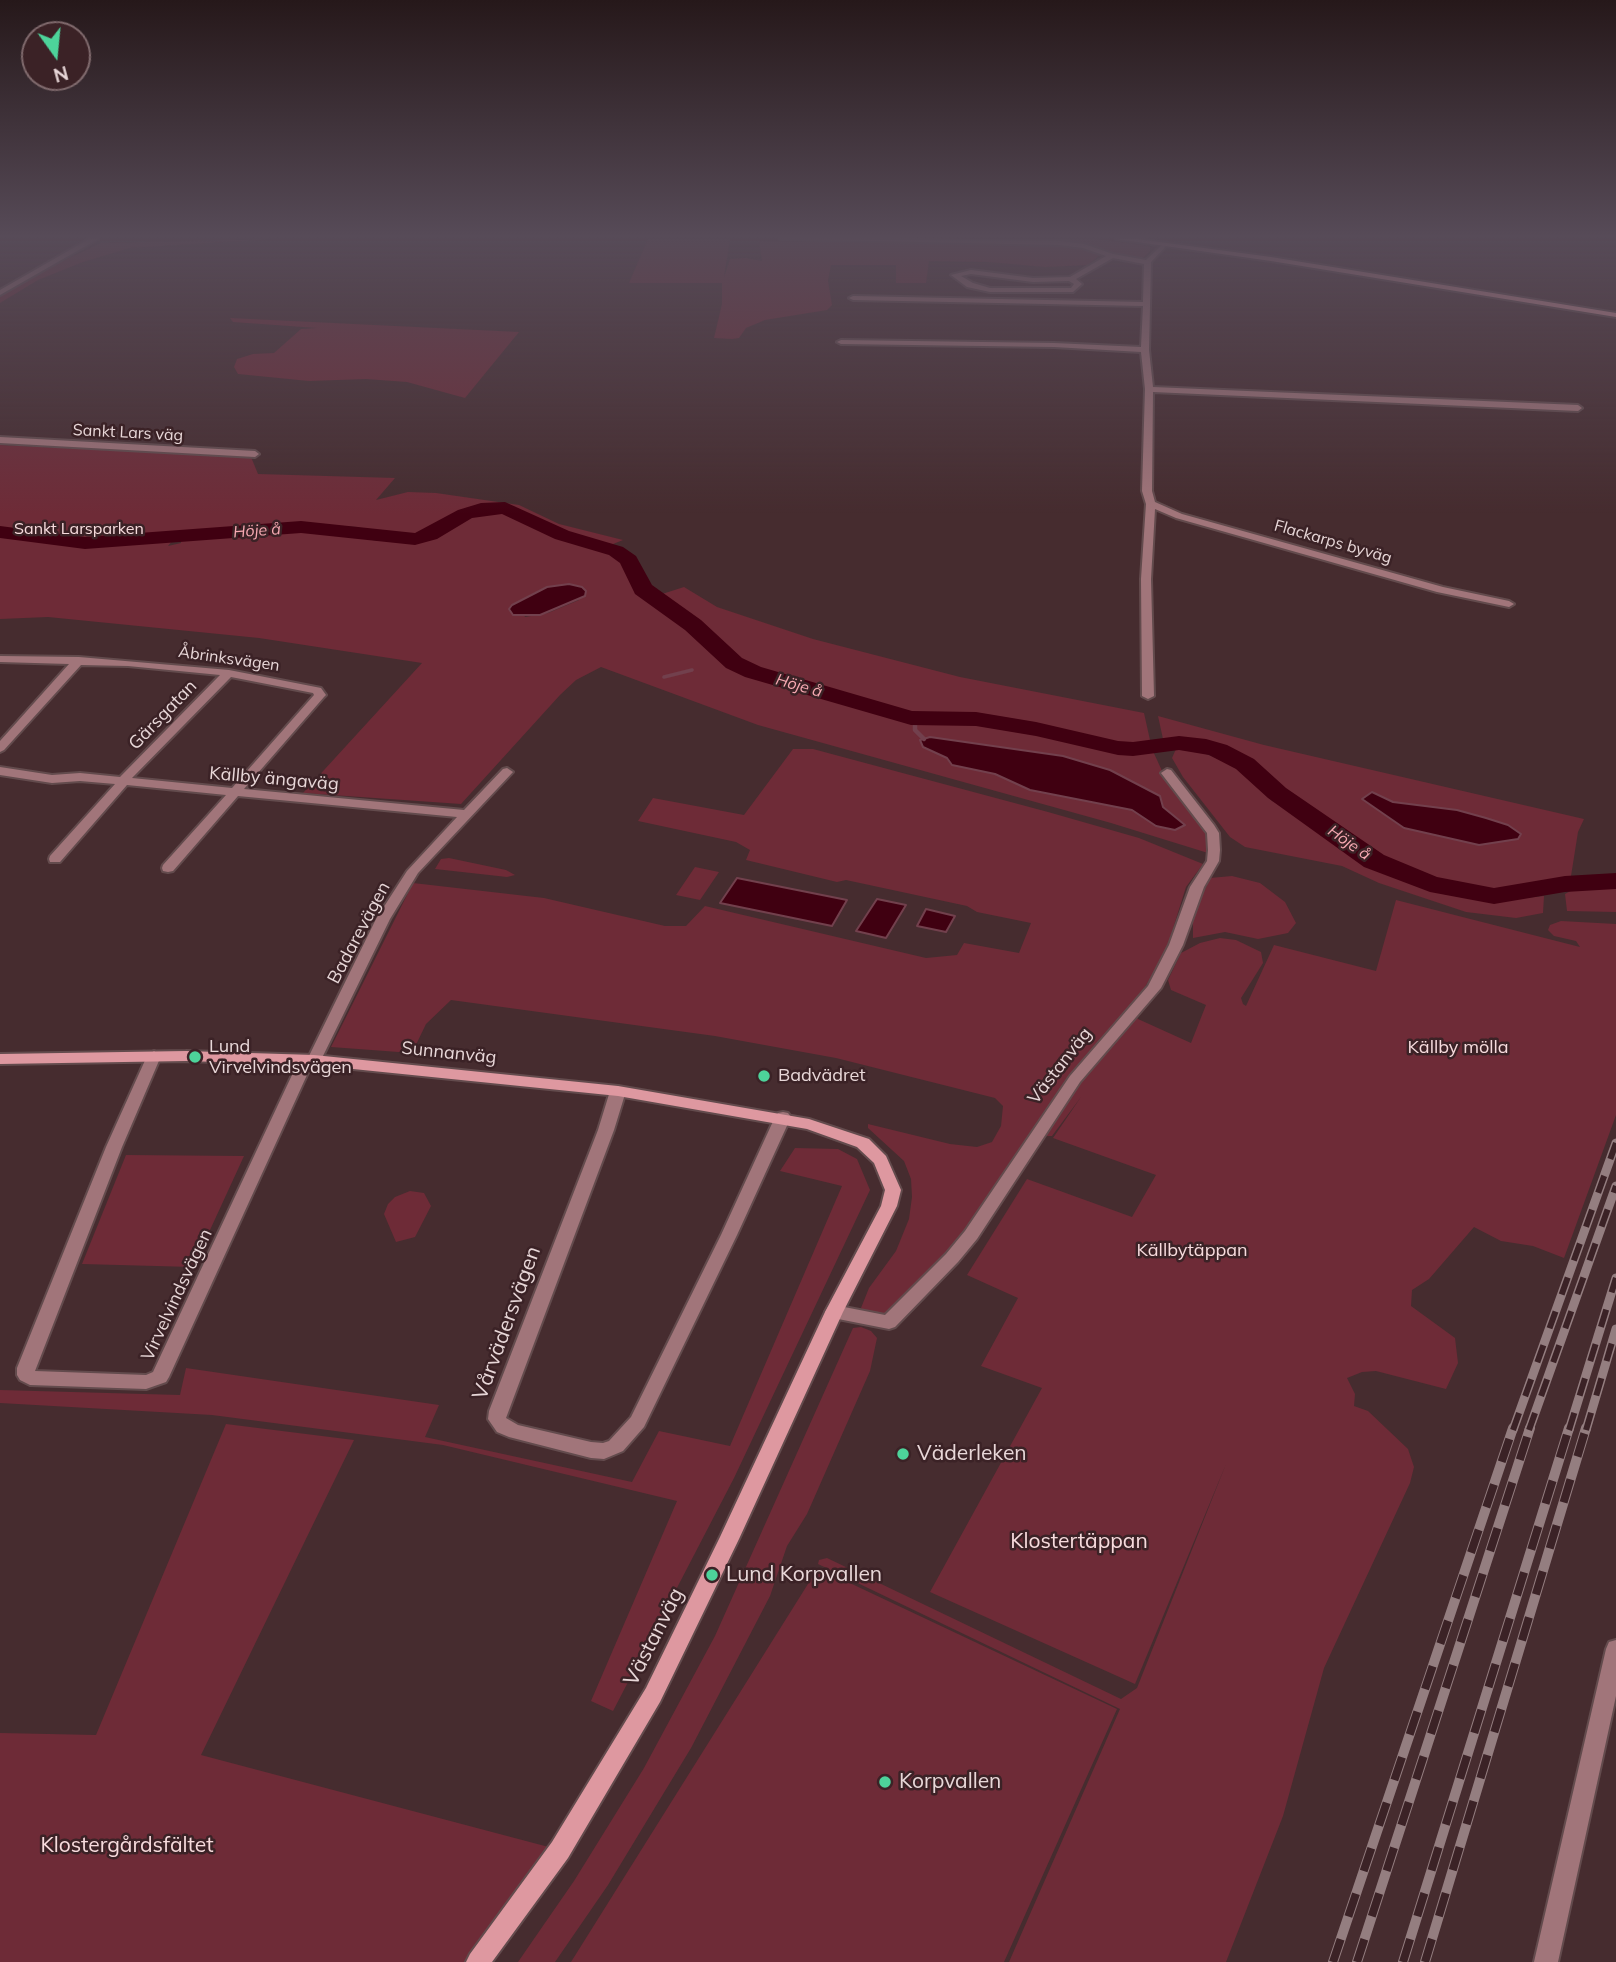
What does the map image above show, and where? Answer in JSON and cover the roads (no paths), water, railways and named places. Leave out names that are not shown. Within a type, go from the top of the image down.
[{"type":"street","points":[[1146,331],[1149,389],[1147,491],[1150,504],[1146,579],[1148,696]]},
{"type":"street","points":[[841,342],[1054,345],[1145,350]]},
{"type":"street","points":[[1149,389],[1578,408]]},
{"type":"street","name":"Sankt Lars väg","points":[[0,440],[255,454]]},
{"type":"street","name":"Flackarps byväg","points":[[1150,504],[1179,516],[1441,590],[1509,604]]},
{"type":"street","name":"Åbrinksvägen","points":[[0,659],[79,660],[229,673],[317,690],[320,695],[234,793]]},
{"type":"street","points":[[0,748],[79,660]]},
{"type":"street","name":"Gärsgatan","points":[[55,859],[123,782],[229,673]]},
{"type":"street","name":"Källby ängaväg","points":[[0,771],[52,779],[80,778],[465,814]]},
{"type":"street","name":"Badarevägen","points":[[310,1060],[383,919],[413,871],[507,772]]},
{"type":"street","name":"Västanväg","points":[[834,1312],[889,1322],[971,1235],[1075,1079],[1154,988],[1176,945],[1197,887],[1213,861],[1214,850],[1213,833],[1209,825],[1167,773]]},
{"type":"street","points":[[168,868],[234,793]]},
{"type":"street","name":"Virvelvindsvägen","points":[[154,1056],[114,1147],[26,1368],[26,1375],[30,1378],[146,1382],[160,1377],[310,1060]]},
{"type":"street","name":"Sunnanväg","points":[[0,1059],[154,1056],[310,1060],[618,1091],[783,1117],[863,1143],[880,1160]]},
{"type":"street","name":"Vårvädersvägen","points":[[618,1091],[606,1130],[497,1419],[503,1427],[515,1432],[591,1450],[604,1451],[616,1446],[638,1422],[783,1117]]},
{"type":"street","name":"Västanväg","points":[[478,1962],[560,1850],[648,1703],[729,1539],[834,1312],[891,1199],[891,1183],[880,1160]]},
{"type":"street","points":[[1546,1962],[1616,1649]]},
{"type":"waterway","name":"Höje å","points":[[0,532],[85,543],[301,527],[415,539],[430,535],[465,514],[481,509],[505,508],[562,535],[616,551],[629,560],[643,589],[693,625],[734,663],[753,672],[911,718],[976,719],[1036,729],[1118,748],[1133,749],[1179,743],[1197,744],[1218,750],[1245,764],[1277,793],[1374,861],[1430,884],[1494,896],[1565,884],[1616,881]]},
{"type":"waterway","points":[[664,677],[692,670]]},
{"type":"waterway","points":[[915,718],[915,730],[924,739]]},
{"type":"railway","points":[[1513,1430],[1616,1143]]},
{"type":"railway","points":[[1529,1430],[1616,1186]]},
{"type":"railway","points":[[1569,1430],[1616,1278]]},
{"type":"railway","points":[[1586,1430],[1616,1329]]},
{"type":"railway","points":[[1333,1962],[1513,1428]]},
{"type":"railway","points":[[1357,1962],[1530,1428]]},
{"type":"railway","points":[[1403,1962],[1569,1428]]},
{"type":"railway","points":[[1425,1962],[1586,1428]]},
{"type":"place","name":"Lund Virvelvindsvägen","points":[[195,1057]]},
{"type":"place","name":"Badvädret","points":[[764,1076]]},
{"type":"place","name":"Väderleken","points":[[903,1454]]},
{"type":"place","name":"Lund Korpvallen","points":[[712,1575]]},
{"type":"place","name":"Korpvallen","points":[[885,1782]]},
{"type":"park label","name":"Sankt Larsparken","points":[[79,529]]},
{"type":"park label","name":"Källby mölla","points":[[1458,1048]]},
{"type":"park label","name":"Källbytäppan","points":[[1192,1251]]},
{"type":"park label","name":"Klostertäppan","points":[[1079,1542]]},
{"type":"park label","name":"Klostergårdsfältet","points":[[127,1846]]}]
